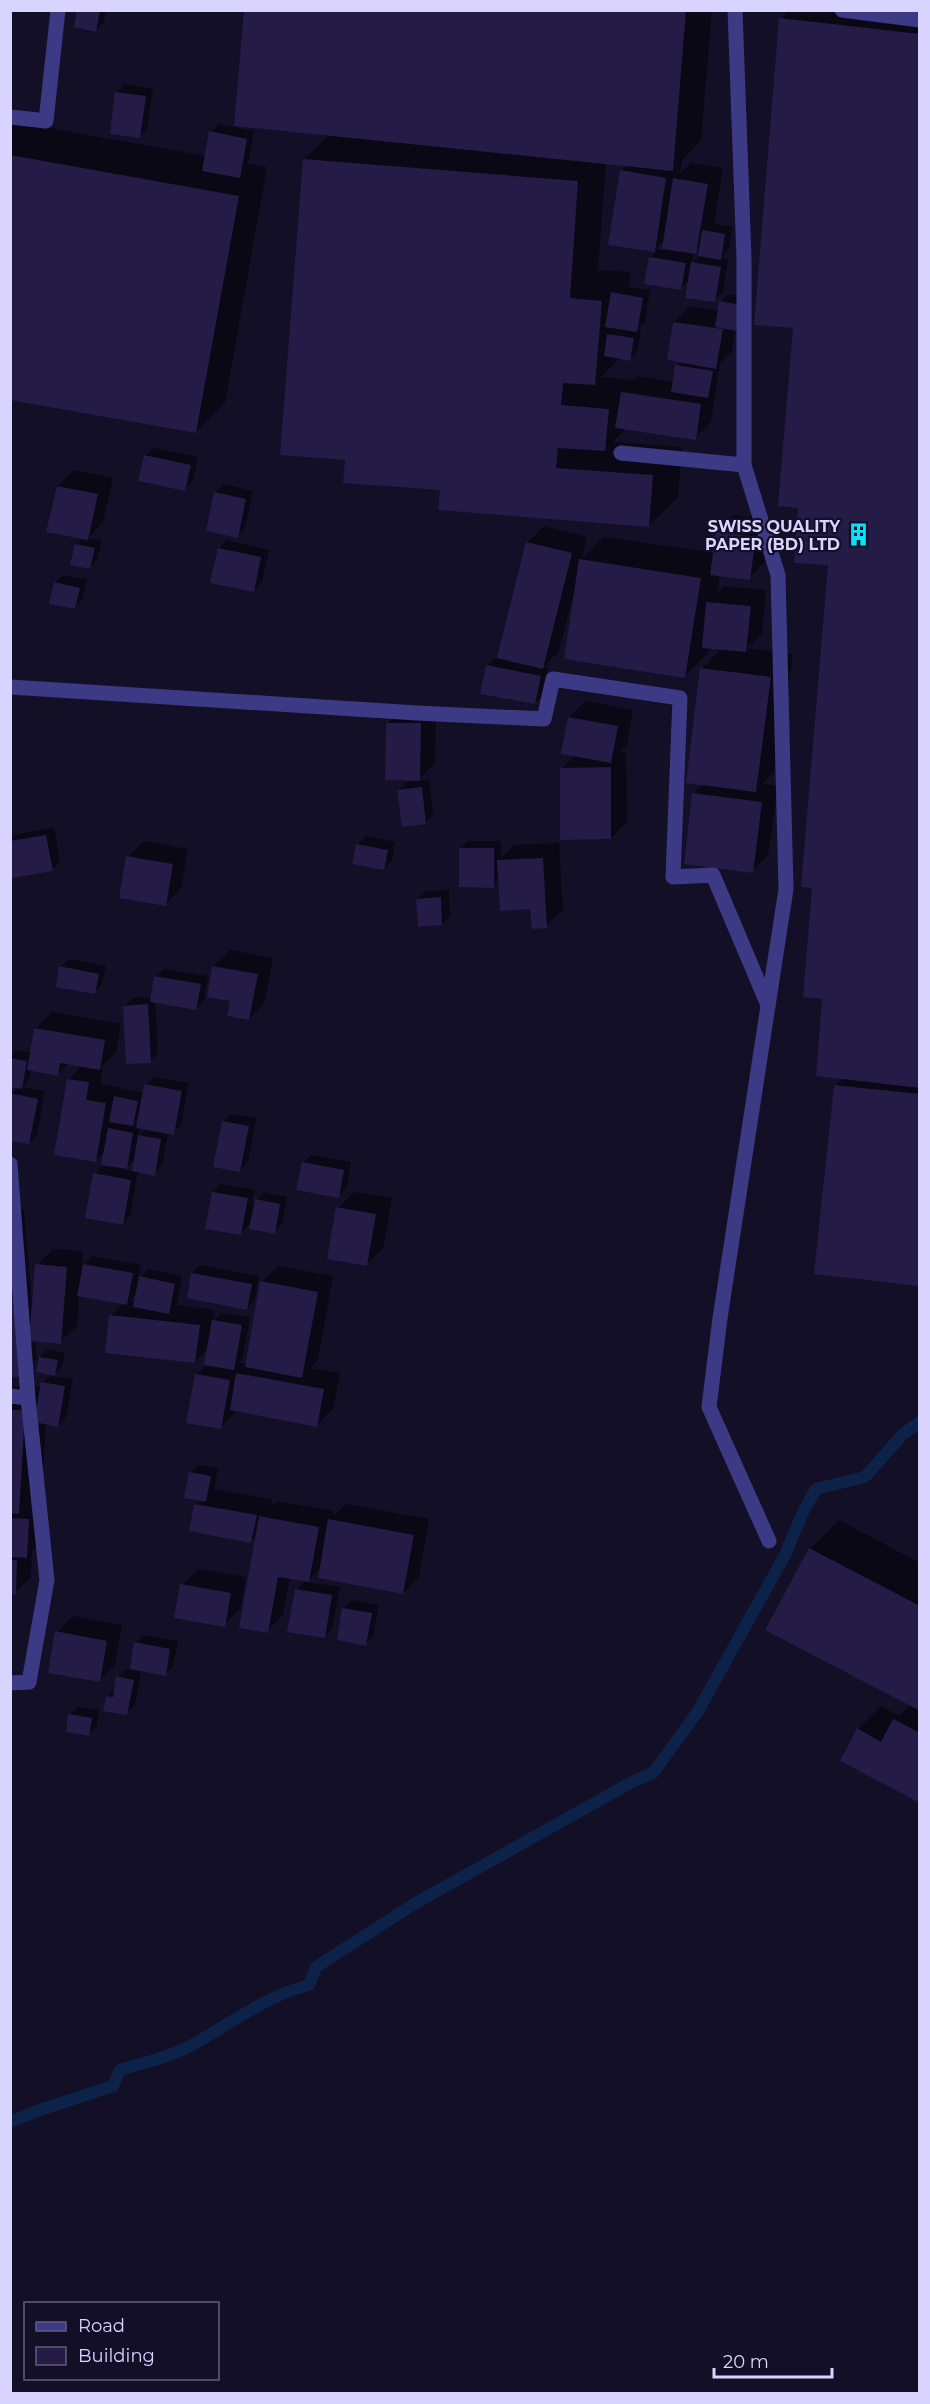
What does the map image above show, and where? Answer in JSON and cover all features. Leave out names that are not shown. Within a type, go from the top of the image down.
[{"type":"street","points":[[10,117],[46,121],[58,10]]},
{"type":"street","points":[[735,10],[744,258],[744,465],[778,575],[786,889],[720,1318],[709,1407],[769,1540]]},
{"type":"street","points":[[842,10],[920,20]]},
{"type":"street","points":[[621,453],[744,465]]},
{"type":"street","points":[[10,687],[544,719],[553,679],[680,699],[672,876],[713,875],[768,1005]]},
{"type":"street","points":[[10,1164],[28,1398],[47,1580],[29,1682],[10,1683]]},
{"type":"street","points":[[10,1396],[28,1398]]},
{"type":"building","points":[[77,10],[100,10],[96,32],[74,27]]},
{"type":"building","points":[[244,10],[686,10],[673,171],[234,126]]},
{"type":"building","name":"SWISS QUALITY PAPER (BD) LTD","points":[[779,18],[920,34],[920,1088],[816,1076],[822,999],[803,997],[812,888],[801,887],[828,565],[794,563],[798,508],[778,506],[793,328],[754,325]]},
{"type":"building","points":[[115,92],[146,96],[140,138],[110,134]]},
{"type":"building","points":[[209,131],[247,139],[240,178],[202,171]]},
{"type":"building","points":[[10,155],[239,196],[196,433],[10,400]]},
{"type":"building","points":[[303,159],[578,181],[570,298],[602,301],[595,385],[563,383],[561,405],[609,409],[605,451],[558,448],[556,468],[653,475],[649,527],[438,510],[440,490],[343,483],[345,460],[280,455]]},
{"type":"building","points":[[620,170],[666,178],[655,252],[608,245]]},
{"type":"building","points":[[673,178],[708,184],[696,254],[662,249]]},
{"type":"building","points":[[702,230],[725,234],[721,260],[698,256]]},
{"type":"building","points":[[649,257],[686,263],[681,290],[644,284]]},
{"type":"building","points":[[691,262],[721,267],[715,302],[685,298]]},
{"type":"building","points":[[611,292],[643,298],[637,332],[605,327]]},
{"type":"building","points":[[719,301],[741,305],[736,331],[715,327]]},
{"type":"building","points":[[673,322],[723,329],[716,369],[667,360]]},
{"type":"building","points":[[607,334],[634,338],[630,361],[604,356]]},
{"type":"building","points":[[675,365],[713,371],[708,398],[671,392]]},
{"type":"building","points":[[621,392],[701,404],[696,440],[615,428]]},
{"type":"building","points":[[144,455],[191,465],[185,491],[138,481]]},
{"type":"building","points":[[57,486],[98,494],[88,540],[46,532]]},
{"type":"building","points":[[214,492],[246,499],[238,538],[206,531]]},
{"type":"building","points":[[716,531],[756,537],[750,580],[710,575]]},
{"type":"building","points":[[526,542],[572,553],[543,669],[497,658]]},
{"type":"building","points":[[75,544],[95,548],[90,569],[70,565]]},
{"type":"building","points":[[218,548],[261,557],[254,592],[210,583]]},
{"type":"building","points":[[579,559],[701,578],[685,678],[564,659]]},
{"type":"building","points":[[54,582],[80,588],[75,609],[49,604]]},
{"type":"building","points":[[706,602],[751,606],[746,652],[702,648]]},
{"type":"building","points":[[486,665],[541,676],[535,704],[480,694]]},
{"type":"building","points":[[700,668],[771,677],[756,792],[686,783]]},
{"type":"building","points":[[568,717],[618,726],[611,763],[561,754]]},
{"type":"building","points":[[386,723],[421,723],[420,781],[385,780]]},
{"type":"building","points":[[611,767],[611,839],[560,840],[560,768]]},
{"type":"building","points":[[422,787],[426,824],[402,827],[397,790]]},
{"type":"building","points":[[692,793],[762,802],[753,873],[684,864]]},
{"type":"building","points":[[46,835],[53,871],[11,878],[10,841]]},
{"type":"building","points":[[356,844],[388,850],[384,870],[352,864]]},
{"type":"building","points":[[459,848],[494,848],[494,888],[459,887]]},
{"type":"building","points":[[126,856],[173,864],[166,906],[119,898]]},
{"type":"building","points":[[543,858],[547,928],[532,929],[530,909],[500,911],[497,860]]},
{"type":"building","points":[[441,897],[442,925],[418,927],[416,899]]},
{"type":"building","points":[[59,966],[99,974],[95,994],[56,987]]},
{"type":"building","points":[[212,966],[258,974],[249,1020],[227,1016],[230,1001],[207,997]]},
{"type":"building","points":[[154,976],[201,984],[196,1010],[150,1002]]},
{"type":"building","points":[[148,1004],[151,1063],[126,1064],[123,1006]]},
{"type":"building","points":[[34,1028],[105,1040],[100,1070],[60,1063],[58,1076],[27,1070]]},
{"type":"building","points":[[10,1058],[27,1061],[22,1089],[10,1087]]},
{"type":"building","points":[[67,1079],[89,1082],[86,1100],[106,1103],[96,1162],[54,1155]]},
{"type":"building","points":[[144,1084],[182,1091],[174,1135],[136,1128]]},
{"type":"building","points":[[834,1085],[920,1094],[920,1286],[814,1274]]},
{"type":"building","points":[[10,1093],[38,1099],[29,1144],[10,1141]]},
{"type":"building","points":[[114,1096],[138,1101],[133,1126],[109,1122]]},
{"type":"building","points":[[222,1121],[249,1126],[240,1172],[213,1167]]},
{"type":"building","points":[[108,1128],[133,1133],[127,1169],[101,1165]]},
{"type":"building","points":[[138,1135],[161,1139],[155,1176],[132,1171]]},
{"type":"building","points":[[302,1162],[344,1170],[339,1198],[296,1190]]},
{"type":"building","points":[[93,1173],[131,1180],[123,1225],[85,1218]]},
{"type":"building","points":[[212,1192],[248,1198],[241,1235],[205,1229]]},
{"type":"building","points":[[255,1199],[280,1204],[275,1234],[249,1229]]},
{"type":"building","points":[[336,1207],[376,1214],[367,1266],[327,1259]]},
{"type":"building","points":[[35,1264],[67,1267],[61,1344],[29,1341]]},
{"type":"building","points":[[83,1264],[133,1273],[127,1305],[77,1296]]},
{"type":"building","points":[[10,1273],[21,1377],[10,1377]]},
{"type":"building","points":[[191,1273],[252,1284],[247,1310],[187,1298]]},
{"type":"building","points":[[139,1276],[175,1284],[169,1314],[133,1307]]},
{"type":"building","points":[[260,1281],[318,1292],[302,1378],[245,1367]]},
{"type":"building","points":[[109,1315],[200,1325],[195,1363],[105,1353]]},
{"type":"building","points":[[212,1320],[242,1325],[234,1370],[204,1365]]},
{"type":"building","points":[[39,1357],[58,1360],[55,1376],[36,1372]]},
{"type":"building","points":[[236,1373],[324,1389],[317,1427],[230,1410]]},
{"type":"building","points":[[195,1374],[230,1380],[221,1429],[186,1423]]},
{"type":"building","points":[[41,1382],[65,1386],[58,1427],[34,1422]]},
{"type":"building","points":[[10,1410],[25,1410],[19,1514],[10,1513]]},
{"type":"building","points":[[189,1472],[211,1476],[206,1502],[184,1498]]},
{"type":"building","points":[[194,1504],[257,1515],[251,1543],[189,1531]]},
{"type":"building","points":[[259,1516],[319,1527],[309,1582],[278,1577],[268,1633],[239,1628]]},
{"type":"building","points":[[10,1518],[29,1519],[27,1558],[10,1557]]},
{"type":"building","points":[[328,1519],[414,1535],[403,1594],[318,1578]]},
{"type":"building","points":[[809,1548],[920,1606],[920,1711],[765,1630]]},
{"type":"building","points":[[10,1560],[17,1560],[16,1595],[10,1594]]},
{"type":"building","points":[[180,1584],[231,1593],[225,1627],[174,1618]]},
{"type":"building","points":[[295,1589],[332,1595],[325,1638],[287,1632]]},
{"type":"building","points":[[342,1608],[372,1613],[366,1646],[337,1640]]},
{"type":"building","points":[[55,1631],[107,1641],[100,1682],[48,1673]]},
{"type":"building","points":[[134,1642],[170,1649],[166,1676],[130,1669]]},
{"type":"building","points":[[116,1676],[134,1680],[127,1715],[103,1711],[106,1696],[113,1697]]},
{"type":"building","points":[[68,1714],[92,1718],[89,1736],[66,1732]]},
{"type":"building","points":[[893,1719],[920,1733],[920,1803],[840,1761],[857,1728],[881,1742]]},
{"type":"waterway","points":[[10,2122],[113,2086],[120,2070],[182,2050],[277,1996],[309,1985],[316,1967],[414,1904],[632,1782],[654,1772],[698,1711],[785,1555],[803,1512],[816,1489],[865,1477],[903,1434],[920,1422]]},
{"type":"place","name":"SWISS QUALITY PAPER (BD) LTD","points":[[858,535]]}]
